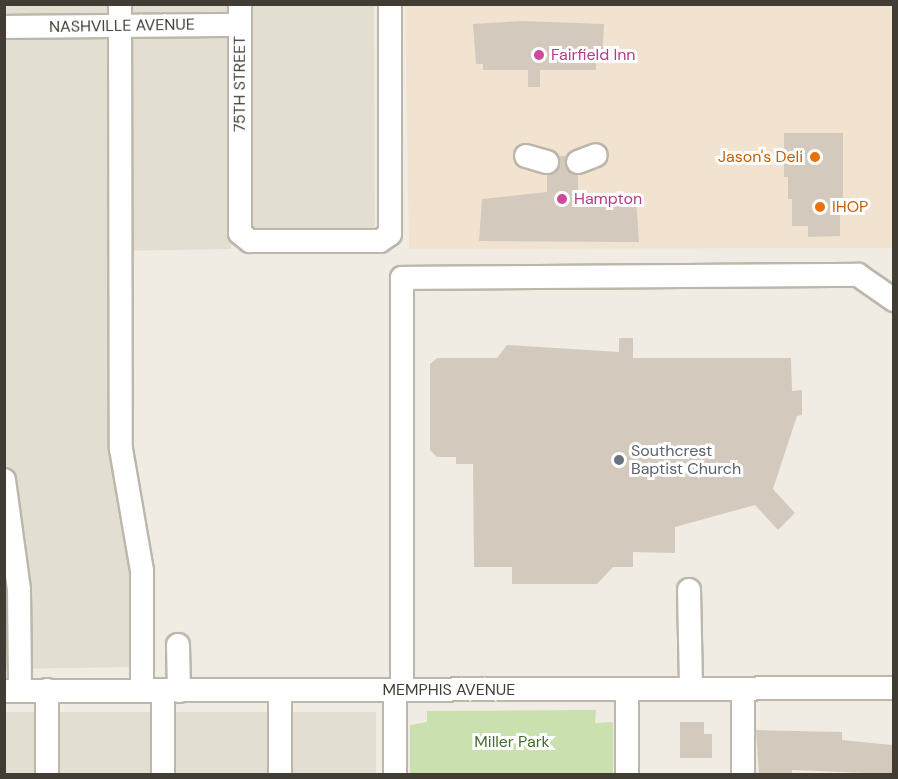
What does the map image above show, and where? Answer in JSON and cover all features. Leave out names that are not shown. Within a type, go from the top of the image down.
[{"type":"street","name":"75TH STREET","points":[[240,15],[240,232],[250,241],[380,241],[390,234],[390,4]]},
{"type":"street","name":"NASHVILLE AVENUE","points":[[4,27],[120,15],[240,15]]},
{"type":"street","points":[[120,15],[121,449],[161,691],[163,774]]},
{"type":"street","points":[[396,774],[399,691],[402,278],[858,275],[894,300]]},
{"type":"street","points":[[4,480],[18,590],[12,690]]},
{"type":"street","points":[[689,590],[692,689]]},
{"type":"street","points":[[161,691],[178,645]]},
{"type":"street","name":"MEMPHIS AVENUE","points":[[12,690],[399,691],[894,688]]},
{"type":"street","points":[[743,689],[743,774]]},
{"type":"street","points":[[47,690],[47,774]]},
{"type":"street","points":[[627,690],[627,774]]},
{"type":"street","points":[[280,691],[280,774]]},
{"type":"shaded area","points":[[4,5],[374,5],[375,234],[232,232],[231,249],[112,251],[135,570],[133,667],[5,669]]},
{"type":"shaded area","points":[[405,5],[893,5],[893,248],[409,249]]},
{"type":"shaded area","points":[[4,712],[376,712],[376,774],[5,774]]},
{"type":"green space","name":"Miller Park","points":[[596,710],[595,723],[613,722],[613,774],[410,774],[410,725],[427,722],[427,711]]},
{"type":"building","name":"Fairfield Inn","points":[[521,21],[604,24],[602,63],[596,63],[596,70],[540,70],[540,87],[528,87],[528,70],[483,70],[483,64],[476,64],[473,24]]},
{"type":"building","points":[[784,133],[843,133],[843,198],[848,198],[848,214],[840,214],[840,236],[808,237],[808,226],[792,226],[792,199],[788,199],[788,177],[784,177]]},
{"type":"building","name":"Hampton","points":[[559,156],[566,156],[566,167],[578,175],[578,193],[636,198],[639,242],[479,241],[482,199],[547,192],[547,175],[557,171]]},
{"type":"building","name":"Southcrest Baptist Church","points":[[619,338],[633,338],[633,358],[791,358],[792,391],[802,390],[802,415],[797,416],[773,489],[795,513],[778,530],[755,505],[675,527],[675,553],[633,552],[633,567],[613,567],[597,584],[512,584],[512,567],[474,567],[473,464],[456,464],[456,457],[437,457],[430,450],[430,364],[437,358],[497,358],[507,345],[619,352]]},
{"type":"building","points":[[680,722],[704,722],[704,734],[712,734],[712,758],[680,758]]},
{"type":"building","points":[[756,730],[842,732],[842,740],[892,745],[892,774],[792,770],[792,774],[759,774]]},
{"type":"place","name":"Fairfield Inn","points":[[539,55]]},
{"type":"place","name":"Jason's Deli","points":[[815,157]]},
{"type":"place","name":"Hampton","points":[[562,199]]},
{"type":"place","name":"IHOP","points":[[820,207]]},
{"type":"place","name":"Southcrest Baptist Church","points":[[619,460]]}]
